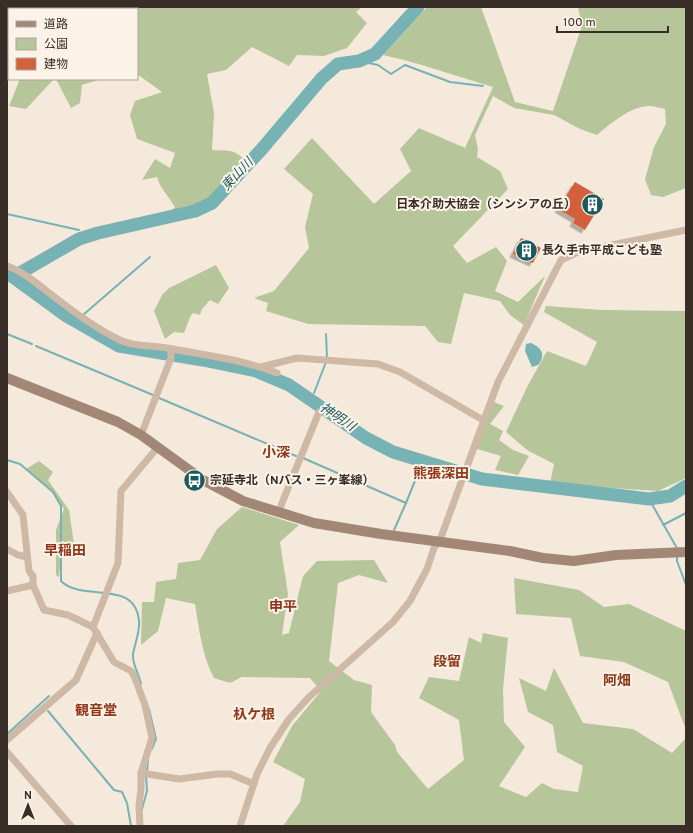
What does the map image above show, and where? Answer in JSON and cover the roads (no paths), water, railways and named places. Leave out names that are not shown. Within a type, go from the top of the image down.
[{"type":"street","points":[[240,826],[254,784],[270,748],[289,719],[314,692],[393,622],[410,601],[427,569],[434,548],[440,540],[498,382],[563,258],[578,252],[686,230]]},
{"type":"street","points":[[7,266],[18,270],[112,336],[123,342],[200,353],[261,367],[277,373]]},
{"type":"street","points":[[141,435],[171,358],[172,350]]},
{"type":"street","points":[[261,367],[297,358],[378,364],[400,372],[483,420]]},
{"type":"street","points":[[7,378],[94,411],[118,422],[141,435],[203,480],[243,501],[314,523],[381,534],[440,540],[510,551],[543,558],[574,561],[616,555],[686,552]]},
{"type":"street","points":[[278,513],[319,412]]},
{"type":"street","points":[[7,740],[76,680],[118,563],[121,491],[157,448]]},
{"type":"street","points":[[7,492],[23,515],[29,571],[33,576],[33,585],[44,610],[68,615],[95,630],[114,662],[131,671],[145,705],[152,738],[141,773],[139,806],[140,826]]},
{"type":"street","points":[[7,549],[18,555],[28,557]]},
{"type":"street","points":[[7,591],[33,585]]},
{"type":"street","points":[[7,752],[71,826]]},
{"type":"street","points":[[141,773],[179,779],[230,774],[254,784]]},
{"type":"water","points":[[531,343],[538,347],[542,352],[542,358],[538,365],[532,367],[525,351],[526,344]]},
{"type":"waterway","name":"東山川","points":[[13,277],[79,239],[98,233],[195,211],[212,203],[261,150],[322,78],[338,64],[359,61],[375,54],[418,7]]},
{"type":"waterway","points":[[359,61],[378,65],[391,74],[405,65],[450,82],[483,86]]},
{"type":"waterway","points":[[7,214],[79,230]]},
{"type":"waterway","points":[[83,315],[150,257]]},
{"type":"waterway","name":"神明川","points":[[7,274],[65,315],[119,346],[203,360],[256,371],[289,385],[366,438],[393,452],[482,479],[649,499],[670,496],[686,486]]},
{"type":"waterway","points":[[7,334],[32,344]]},
{"type":"waterway","points":[[326,334],[327,358]]},
{"type":"waterway","points":[[36,346],[153,395]]},
{"type":"waterway","points":[[314,393],[326,362]]},
{"type":"waterway","points":[[159,398],[296,456]]},
{"type":"waterway","points":[[303,458],[406,503],[394,530]]},
{"type":"waterway","points":[[7,460],[20,464],[53,492],[61,506],[61,581],[71,587],[82,590],[118,595],[128,600],[135,608],[139,625],[133,658],[141,684]]},
{"type":"waterway","points":[[406,503],[419,471]]},
{"type":"waterway","points":[[649,499],[678,550]]},
{"type":"waterway","points":[[663,525],[686,513]]},
{"type":"waterway","points":[[677,556],[677,561],[686,585]]},
{"type":"waterway","points":[[7,734],[49,696]]},
{"type":"waterway","points":[[149,709],[156,739],[152,749]]},
{"type":"waterway","points":[[48,711],[114,790],[122,792],[127,803],[131,826]]},
{"type":"waterway","points":[[147,772],[148,760]]},
{"type":"waterway","points":[[142,809],[147,791],[146,776]]},
{"type":"place","name":"日本介助犬協会（シンシアの丘）","points":[[592,205]]},
{"type":"place","name":"長久手市平成こども塾","points":[[527,251]]},
{"type":"place","name":"宗延寺北（Nバス・三ヶ峯線）","points":[[195,481]]},
{"type":"district","name":"小深","points":[[276,453]]},
{"type":"district","name":"熊張深田","points":[[441,474]]},
{"type":"district","name":"早稲田","points":[[65,551]]},
{"type":"district","name":"申平","points":[[283,607]]},
{"type":"district","name":"段留","points":[[447,662]]},
{"type":"district","name":"阿畑","points":[[617,681]]},
{"type":"district","name":"観音堂","points":[[96,711]]},
{"type":"district","name":"杁ケ根","points":[[254,715]]}]
